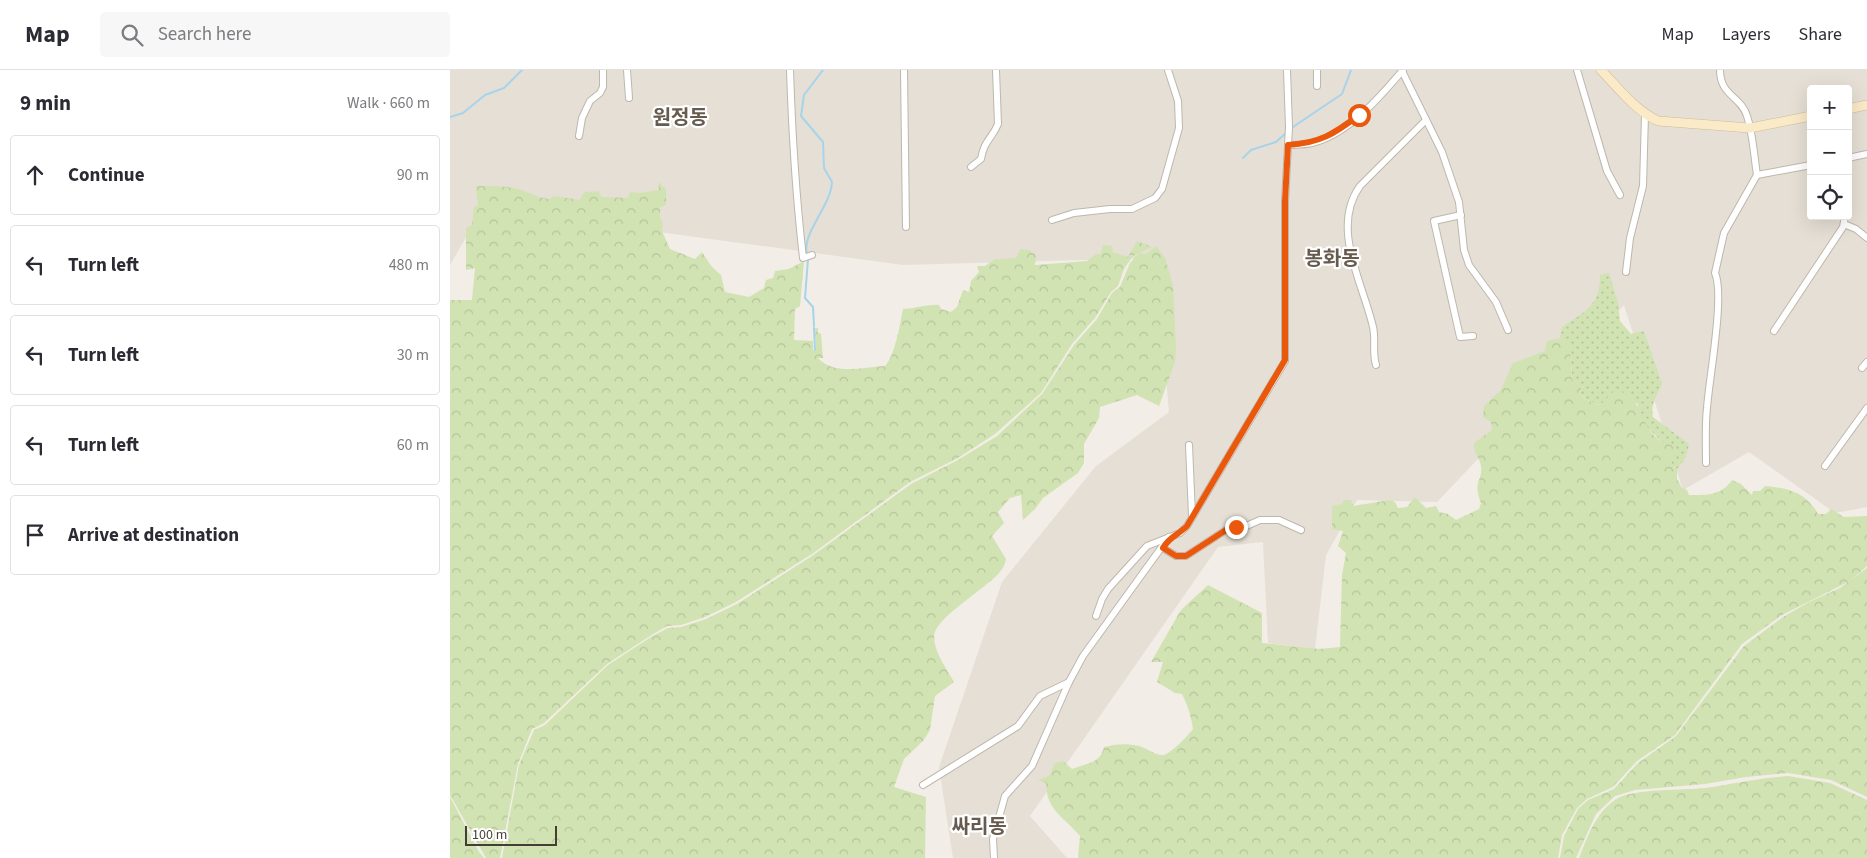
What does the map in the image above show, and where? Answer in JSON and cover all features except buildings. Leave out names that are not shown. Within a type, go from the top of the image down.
[{"type":"street","points":[[579,136],[582,118],[590,101],[600,93],[603,87],[603,70]]},
{"type":"street","points":[[627,70],[629,98]]},
{"type":"street","points":[[790,70],[794,178],[799,197],[798,226],[803,258],[812,254]]},
{"type":"street","points":[[904,70],[906,228]]},
{"type":"street","points":[[971,167],[981,159],[983,146],[995,132],[998,124],[996,70]]},
{"type":"street","points":[[1052,220],[1074,213],[1110,209],[1132,209],[1155,198],[1162,188],[1178,128],[1179,117],[1176,90],[1168,70]]},
{"type":"street","points":[[1096,616],[1102,598],[1147,546],[1180,533],[1192,517],[1285,360],[1285,201],[1290,127],[1287,70]]},
{"type":"street","points":[[1317,70],[1317,86]]},
{"type":"street","points":[[1288,145],[1315,142],[1334,134],[1380,97],[1403,70],[1442,152],[1459,202],[1464,250],[1469,265],[1496,302],[1508,330]]},
{"type":"street","points":[[1577,70],[1607,171],[1620,195]]},
{"type":"street","points":[[1601,70],[1645,115],[1658,121],[1750,128],[1807,117]]},
{"type":"street","points":[[1706,463],[1706,410],[1718,307],[1718,279],[1715,273],[1724,233],[1757,175],[1746,113],[1722,85],[1720,70]]},
{"type":"street","points":[[1852,108],[1867,105]]},
{"type":"street","points":[[1626,272],[1630,238],[1643,186],[1645,115]]},
{"type":"street","points":[[1376,365],[1373,354],[1374,334],[1358,280],[1346,223],[1354,195],[1360,186],[1426,120]]},
{"type":"street","points":[[1852,157],[1867,154]]},
{"type":"street","points":[[1757,175],[1807,166]]},
{"type":"street","points":[[1461,216],[1434,221],[1460,337],[1473,336]]},
{"type":"street","points":[[1774,331],[1844,224],[1844,220]]},
{"type":"street","points":[[1844,224],[1856,229],[1867,238]]},
{"type":"street","points":[[1862,368],[1867,362]]},
{"type":"street","points":[[1825,466],[1867,408]]},
{"type":"street","points":[[1189,445],[1192,517]]},
{"type":"street","points":[[1163,548],[1176,556],[1186,556],[1229,528],[1242,528],[1260,520],[1279,520],[1301,530]]},
{"type":"street","points":[[994,858],[993,839],[1005,796],[1032,766],[1069,682],[1107,620],[1163,548],[1169,537]]},
{"type":"street","points":[[923,785],[1018,726],[1040,696],[1069,682]]},
{"type":"shaded area","points":[[450,70],[1867,70],[1867,507],[1835,513],[1749,452],[1683,490],[1624,305],[1437,502],[1357,500],[1326,555],[1315,649],[1268,643],[1263,542],[1218,547],[1030,816],[1067,858],[953,858],[939,767],[1002,582],[1096,466],[1169,412],[1156,258],[903,265],[483,208],[450,265]]},
{"type":"green space","points":[[658,182],[666,189],[666,205],[660,207],[660,219],[663,222],[662,231],[670,249],[695,259],[702,252],[712,267],[721,275],[725,292],[749,297],[764,288],[766,280],[773,278],[775,271],[789,269],[804,261],[800,306],[795,309],[794,340],[813,341],[813,350],[816,351],[815,328],[818,328],[818,333],[821,334],[823,358],[818,358],[825,364],[840,369],[885,366],[892,355],[903,309],[939,305],[941,309],[951,312],[957,307],[963,290],[969,292],[971,281],[979,272],[977,266],[985,266],[995,259],[1016,258],[1020,249],[1029,250],[1036,255],[1035,265],[1087,261],[1096,254],[1101,254],[1103,245],[1112,246],[1113,252],[1128,257],[1137,241],[1152,247],[1133,256],[1124,269],[1118,286],[1111,292],[1095,318],[1072,344],[1041,393],[995,434],[958,458],[910,482],[812,554],[736,602],[705,617],[681,625],[667,626],[650,636],[607,664],[544,723],[532,729],[518,764],[500,858],[486,858],[450,795],[450,300],[472,300],[475,268],[466,270],[466,228],[472,225],[474,207],[478,205],[476,186],[518,189],[550,199],[554,196],[580,200],[584,192],[599,191],[602,197],[628,198],[630,192],[640,193],[659,190]]},
{"type":"green space","points":[[1156,246],[1165,258],[1173,285],[1176,346],[1175,362],[1159,406],[1137,395],[1100,407],[1099,418],[1084,444],[1084,463],[1078,473],[1043,498],[1023,520],[1021,495],[1010,498],[998,512],[1004,523],[992,536],[1006,559],[1004,566],[1000,573],[948,615],[936,630],[934,636],[936,648],[954,682],[935,696],[930,730],[923,741],[904,759],[894,787],[926,797],[925,858],[502,858],[519,765],[534,730],[545,725],[608,665],[651,637],[668,628],[681,627],[706,619],[737,604],[812,556],[911,484],[958,460],[997,436],[1042,394],[1074,345],[1097,319],[1112,293],[1120,287],[1130,263],[1139,253],[1146,254]]},
{"type":"green space","points":[[1609,273],[1618,303],[1620,321],[1631,334],[1644,331],[1662,384],[1653,404],[1653,417],[1689,444],[1686,457],[1677,469],[1671,465],[1663,443],[1644,424],[1637,403],[1605,402],[1598,405],[1585,399],[1579,393],[1583,387],[1572,380],[1570,344],[1560,338],[1562,327],[1590,307],[1597,294],[1600,275]]},
{"type":"green space","points":[[1560,338],[1570,344],[1572,380],[1583,386],[1579,393],[1585,399],[1598,405],[1605,402],[1609,395],[1616,390],[1634,401],[1653,434],[1672,445],[1675,453],[1671,465],[1677,469],[1677,479],[1689,495],[1713,494],[1723,489],[1732,480],[1741,484],[1752,495],[1753,491],[1760,491],[1765,486],[1795,492],[1808,501],[1818,514],[1826,514],[1831,509],[1844,517],[1867,516],[1867,566],[1850,581],[1782,615],[1742,644],[1675,735],[1637,761],[1613,787],[1587,799],[1577,808],[1562,835],[1558,858],[1078,858],[1080,836],[1053,807],[1049,800],[1046,783],[1038,780],[1049,776],[1055,763],[1063,761],[1072,769],[1088,764],[1096,760],[1104,747],[1108,746],[1121,744],[1135,745],[1164,755],[1175,748],[1191,732],[1193,729],[1188,707],[1182,694],[1175,693],[1157,682],[1163,662],[1151,662],[1181,610],[1208,585],[1262,613],[1262,643],[1319,649],[1340,647],[1342,575],[1346,553],[1338,546],[1343,531],[1332,529],[1332,506],[1342,504],[1344,500],[1351,500],[1353,506],[1390,500],[1395,502],[1398,508],[1407,507],[1415,497],[1426,508],[1436,506],[1439,512],[1448,514],[1456,520],[1479,509],[1481,503],[1477,490],[1481,466],[1474,443],[1492,430],[1491,422],[1483,417],[1484,406],[1501,390],[1513,363],[1545,351],[1547,341]]},
{"type":"green space","points":[[1867,568],[1867,797],[1831,780],[1788,773],[1746,777],[1705,784],[1635,790],[1615,796],[1596,814],[1576,858],[1560,858],[1564,836],[1578,809],[1588,800],[1614,789],[1638,763],[1676,736],[1744,646],[1783,617],[1809,602],[1840,588]]},
{"type":"green space","points":[[1788,776],[1830,783],[1867,800],[1867,858],[1579,858],[1598,817],[1610,803],[1618,798],[1647,791],[1705,788]]},
{"type":"green space","points":[[450,797],[479,852],[484,858],[450,858]]},
{"type":"waterway","points":[[450,117],[463,113],[485,95],[504,88],[522,70]]},
{"type":"waterway","points":[[807,254],[808,238],[827,201],[832,182],[824,168],[823,142],[801,116],[804,95],[823,70]]},
{"type":"waterway","points":[[1290,129],[1342,94],[1351,70]]},
{"type":"waterway","points":[[1243,158],[1251,150],[1276,142],[1287,132]]},
{"type":"waterway","points":[[808,259],[805,298],[813,307],[814,326]]},
{"type":"waterway","points":[[814,328],[815,350]]},
{"type":"district","name":"원정동","points":[[680,117]]},
{"type":"district","name":"봉화동","points":[[1332,258]]},
{"type":"district","name":"싸리동","points":[[979,826]]},
{"type":"route","points":[[1236,527],[1229,528],[1186,556],[1176,556],[1163,548],[1169,537],[1180,533],[1187,526],[1285,360],[1285,201],[1288,145],[1315,142],[1334,134],[1359,115]]}]
